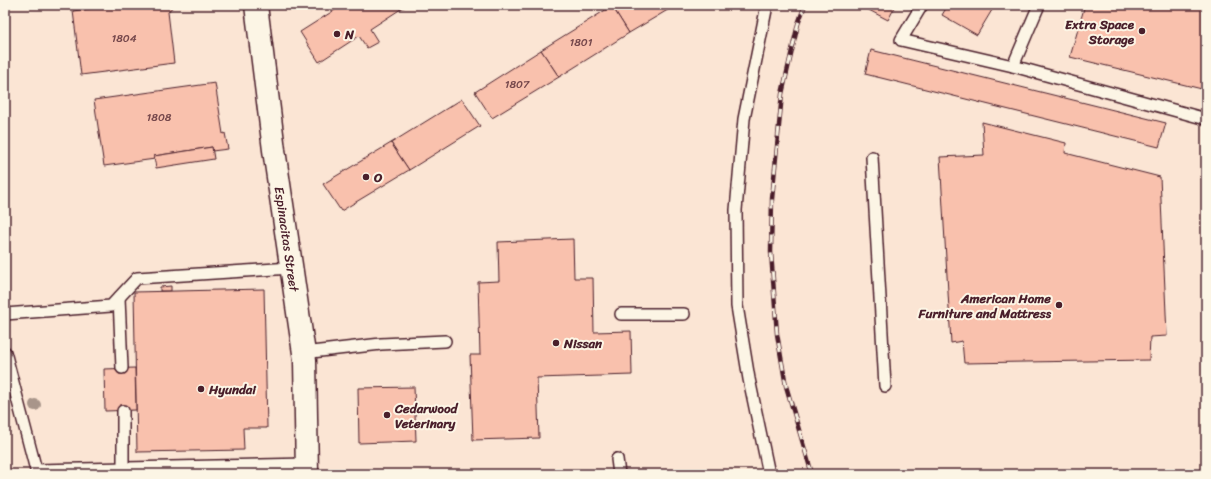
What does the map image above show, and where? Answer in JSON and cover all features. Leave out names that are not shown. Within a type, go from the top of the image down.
[{"type":"street","name":"Espinacitas Street","points":[[256,5],[274,150],[305,360],[307,469]]},
{"type":"lane","points":[[767,5],[744,118],[736,210],[737,306],[749,379],[770,474]]},
{"type":"lane","points":[[922,5],[901,40],[1013,66],[1206,119]]},
{"type":"lane","points":[[1013,66],[1039,5]]},
{"type":"lane","points":[[872,157],[885,386]]},
{"type":"lane","points":[[5,314],[111,306],[137,278],[291,268]]},
{"type":"lane","points":[[119,298],[122,368]]},
{"type":"lane","points":[[621,314],[684,314]]},
{"type":"lane","points":[[303,353],[381,344],[445,341]]},
{"type":"lane","points":[[5,352],[36,470],[123,468],[167,470],[307,469]]},
{"type":"lane","points":[[123,411],[123,468]]},
{"type":"lane","points":[[617,459],[618,474]]},
{"type":"building","points":[[117,5],[174,5],[168,12],[174,63],[81,75],[73,11]]},
{"type":"building","name":"N","points":[[340,5],[407,5],[370,29],[378,42],[367,48],[359,36],[319,62],[300,32],[341,6]]},
{"type":"building","points":[[676,5],[629,33],[612,6]]},
{"type":"building","points":[[869,5],[896,5],[888,20],[867,9]]},
{"type":"building","points":[[948,5],[995,5],[977,35],[942,15]]},
{"type":"building","name":"Extra Space Storage","points":[[1085,5],[1206,5],[1206,90],[1070,57]]},
{"type":"building","points":[[612,6],[629,33],[559,77],[541,50]]},
{"type":"building","points":[[541,50],[559,77],[492,118],[475,92]]},
{"type":"building","points":[[871,50],[1166,123],[1159,147],[865,74]]},
{"type":"building","points":[[215,83],[223,134],[225,133],[228,149],[212,151],[212,147],[154,156],[155,159],[104,166],[94,100]]},
{"type":"building","points":[[462,99],[480,126],[409,170],[391,143]]},
{"type":"building","points":[[982,122],[1066,143],[1065,153],[1160,177],[1167,336],[1150,337],[1149,360],[964,363],[962,341],[951,343],[940,157],[984,155]]},
{"type":"building","name":"O","points":[[391,143],[409,170],[341,211],[323,184]]},
{"type":"building","points":[[212,147],[214,159],[156,168],[154,156]]},
{"type":"building","name":"Nissan","points":[[573,239],[574,278],[593,278],[594,332],[631,331],[632,375],[537,378],[539,438],[473,440],[470,355],[480,355],[478,282],[499,281],[498,242]]},
{"type":"building","points":[[171,286],[171,291],[160,291],[160,287]]},
{"type":"building","name":"Hyundai","points":[[264,289],[267,428],[243,428],[244,450],[137,452],[134,292]]},
{"type":"building","points":[[135,368],[136,410],[105,411],[104,369]]},
{"type":"building","name":"Cedarwood Veterinary","points":[[414,387],[416,441],[359,443],[358,388]]},
{"type":"railway","points":[[805,5],[798,24],[782,94],[772,199],[771,252],[777,334],[786,386],[812,474]]},
{"type":"place","name":"Extra Space Storage","points":[[1142,31]]},
{"type":"place","name":"N","points":[[337,34]]},
{"type":"place","name":"O","points":[[366,177]]},
{"type":"place","name":"American Home Furniture and Mattress","points":[[1059,305]]},
{"type":"place","name":"Nissan","points":[[556,343]]},
{"type":"place","name":"Hyundai","points":[[201,389]]},
{"type":"place","name":"Cedarwood Veterinary","points":[[387,415]]}]
